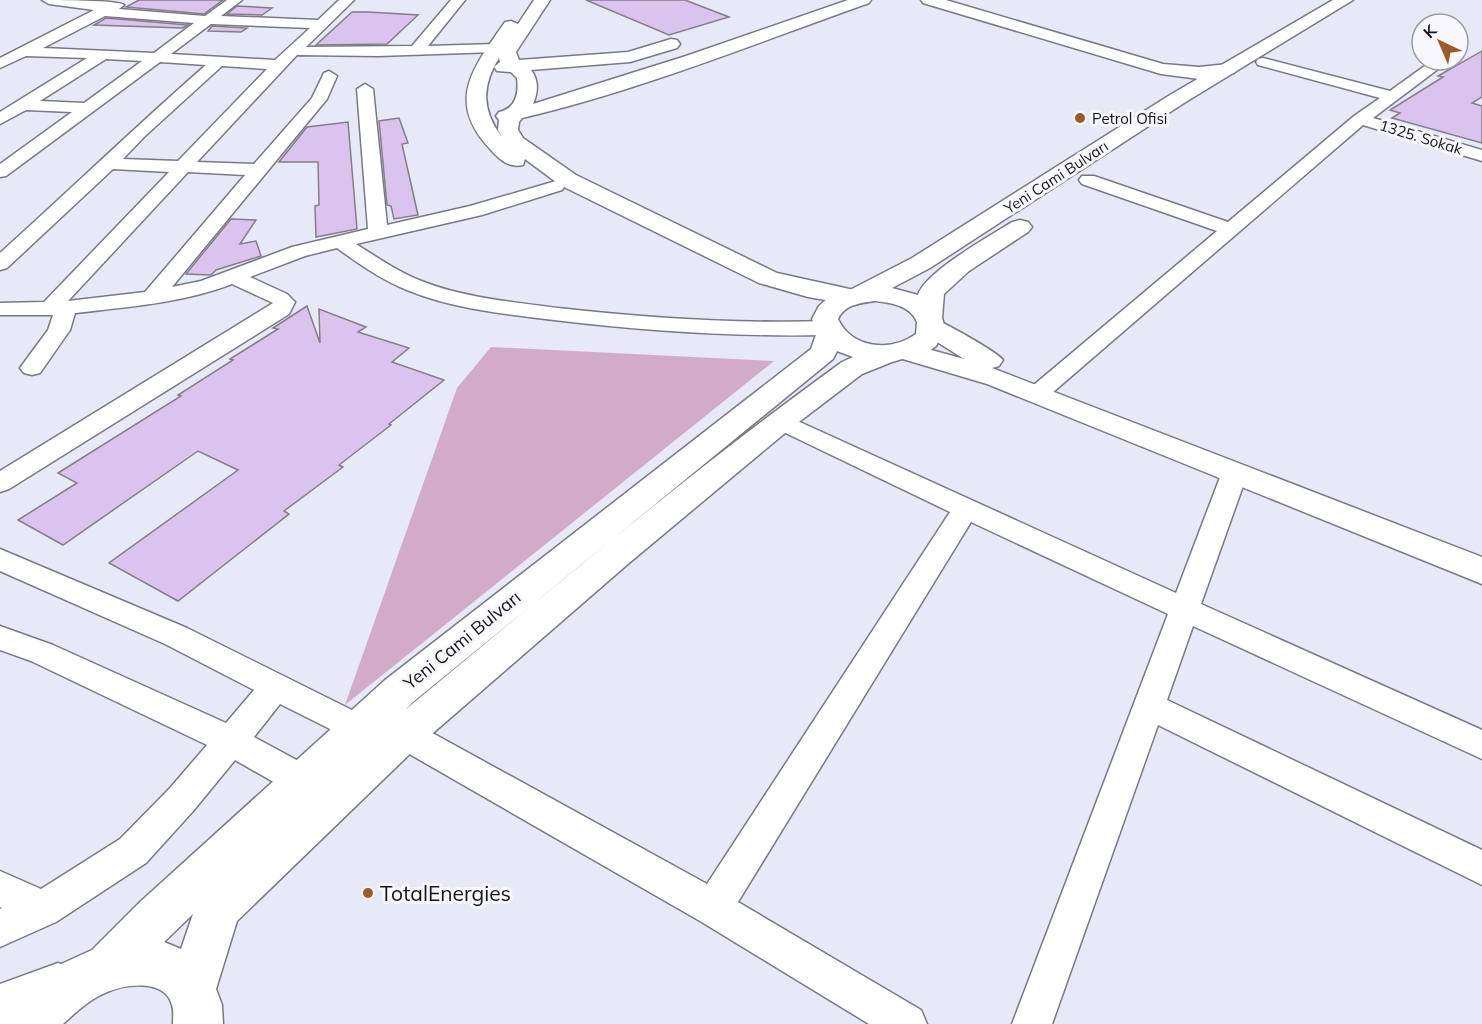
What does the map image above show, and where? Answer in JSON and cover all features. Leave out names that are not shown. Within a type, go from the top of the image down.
[{"type":"street","points":[[49,0],[108,7],[120,0]]},
{"type":"street","points":[[0,64],[100,12],[129,0]]},
{"type":"street","points":[[0,172],[235,0]]},
{"type":"street","points":[[32,368],[59,330],[58,308],[183,166],[279,65],[347,0]]},
{"type":"street","points":[[416,51],[458,0]]},
{"type":"street","points":[[529,0],[496,48],[476,84],[480,117],[486,132],[502,151],[528,170],[794,307],[827,327],[839,342],[854,348],[943,360],[1043,389],[1482,553]]},
{"type":"street","points":[[542,0],[507,52],[508,60],[526,76],[528,85],[528,97],[509,120],[508,130],[515,142],[568,180],[768,278],[808,290],[856,296],[875,293],[909,301],[922,308],[932,322],[975,354],[1043,389],[1235,472],[1482,571]]},
{"type":"street","points":[[480,117],[515,115],[554,105],[863,0]]},
{"type":"street","points":[[910,0],[1157,76],[1172,86],[1177,99]]},
{"type":"street","points":[[929,0],[1161,69],[1199,73],[1228,69]]},
{"type":"street","name":"Yeni Cami Bulvarı","points":[[31,1024],[58,996],[95,973],[156,918],[399,690],[823,353],[833,306],[921,263],[1177,99],[1344,0]]},
{"type":"street","name":"Yeni Cami Bulvarı","points":[[1070,194],[1187,109],[1368,0]]},
{"type":"street","points":[[100,12],[207,20],[322,24]]},
{"type":"street","points":[[483,71],[514,65],[630,57],[683,40]]},
{"type":"street","points":[[293,51],[416,51],[496,48]]},
{"type":"street","points":[[0,54],[103,54],[279,65]]},
{"type":"street","points":[[0,119],[103,54]]},
{"type":"street","points":[[0,264],[109,164],[138,133],[219,61]]},
{"type":"street","points":[[1263,62],[1392,96]]},
{"type":"street","points":[[1043,389],[1360,119],[1426,72]]},
{"type":"street","points":[[152,298],[320,99],[329,76]]},
{"type":"street","points":[[365,88],[378,234]]},
{"type":"street","points":[[23,105],[89,108]]},
{"type":"street","name":"1325. Sokak","points":[[1360,119],[1482,156]]},
{"type":"street","points":[[109,164],[259,170]]},
{"type":"street","points":[[1088,180],[1230,229]]},
{"type":"street","points":[[0,309],[58,308],[152,298],[207,286],[299,251],[476,211],[556,186]]},
{"type":"street","name":"Yeni Cami Bulvarı","points":[[195,1006],[218,908],[404,734],[616,554],[780,422],[852,368],[920,345],[929,337],[932,322],[931,292],[943,279],[1033,218]]},
{"type":"street","points":[[339,241],[387,272],[425,289],[524,310],[658,325],[781,330],[827,327]]},
{"type":"street","points":[[0,483],[281,309],[284,302],[280,298],[232,276]]},
{"type":"street","points":[[780,422],[1482,745]]},
{"type":"street","points":[[1032,1024],[1235,472]]},
{"type":"street","points":[[713,908],[966,509]]},
{"type":"street","points":[[5,566],[176,636],[358,729]]},
{"type":"street","points":[[0,638],[42,653],[231,741],[303,781]]},
{"type":"street","points":[[0,928],[43,909],[133,850],[182,799],[276,687]]},
{"type":"street","points":[[1149,706],[1482,868]]},
{"type":"street","points":[[404,734],[713,908],[907,1024]]},
{"type":"street","points":[[0,888],[43,909]]},
{"type":"street","points":[[0,1009],[95,973],[135,962],[159,963],[178,972],[195,1006]]},
{"type":"shaded area","points":[[491,347],[774,361],[345,705],[457,388]]},
{"type":"building","points":[[139,0],[223,0],[204,14],[126,7]]},
{"type":"building","points":[[586,0],[685,0],[729,17],[669,35]]},
{"type":"building","points":[[237,6],[272,8],[262,15],[227,14]]},
{"type":"building","points":[[352,12],[418,15],[387,44],[316,45]]},
{"type":"building","points":[[106,18],[188,25],[183,28],[94,25]]},
{"type":"building","points":[[212,26],[247,28],[241,32],[208,31]]},
{"type":"building","points":[[1482,51],[1482,97],[1472,103],[1482,106],[1482,143],[1392,118],[1400,113],[1390,110],[1443,77],[1438,76],[1445,72],[1470,72],[1470,58]]},
{"type":"building","points":[[399,118],[408,143],[402,144],[418,215],[394,219],[391,206],[387,205],[379,121]]},
{"type":"building","points":[[348,122],[357,229],[316,237],[315,206],[319,205],[318,162],[279,162],[307,127]]},
{"type":"building","points":[[231,219],[256,220],[240,244],[256,241],[261,256],[216,270],[211,275],[186,274]]},
{"type":"building","points":[[307,306],[320,343],[319,309],[366,327],[358,332],[409,348],[392,362],[444,380],[339,465],[343,467],[284,511],[289,514],[178,601],[109,563],[238,470],[198,451],[63,545],[18,520],[77,483],[58,473],[181,396],[178,395],[278,329],[273,328]]},
{"type":"place","name":"Petrol Ofisi","points":[[1080,118]]},
{"type":"place","name":"TotalEnergies","points":[[368,893]]}]
